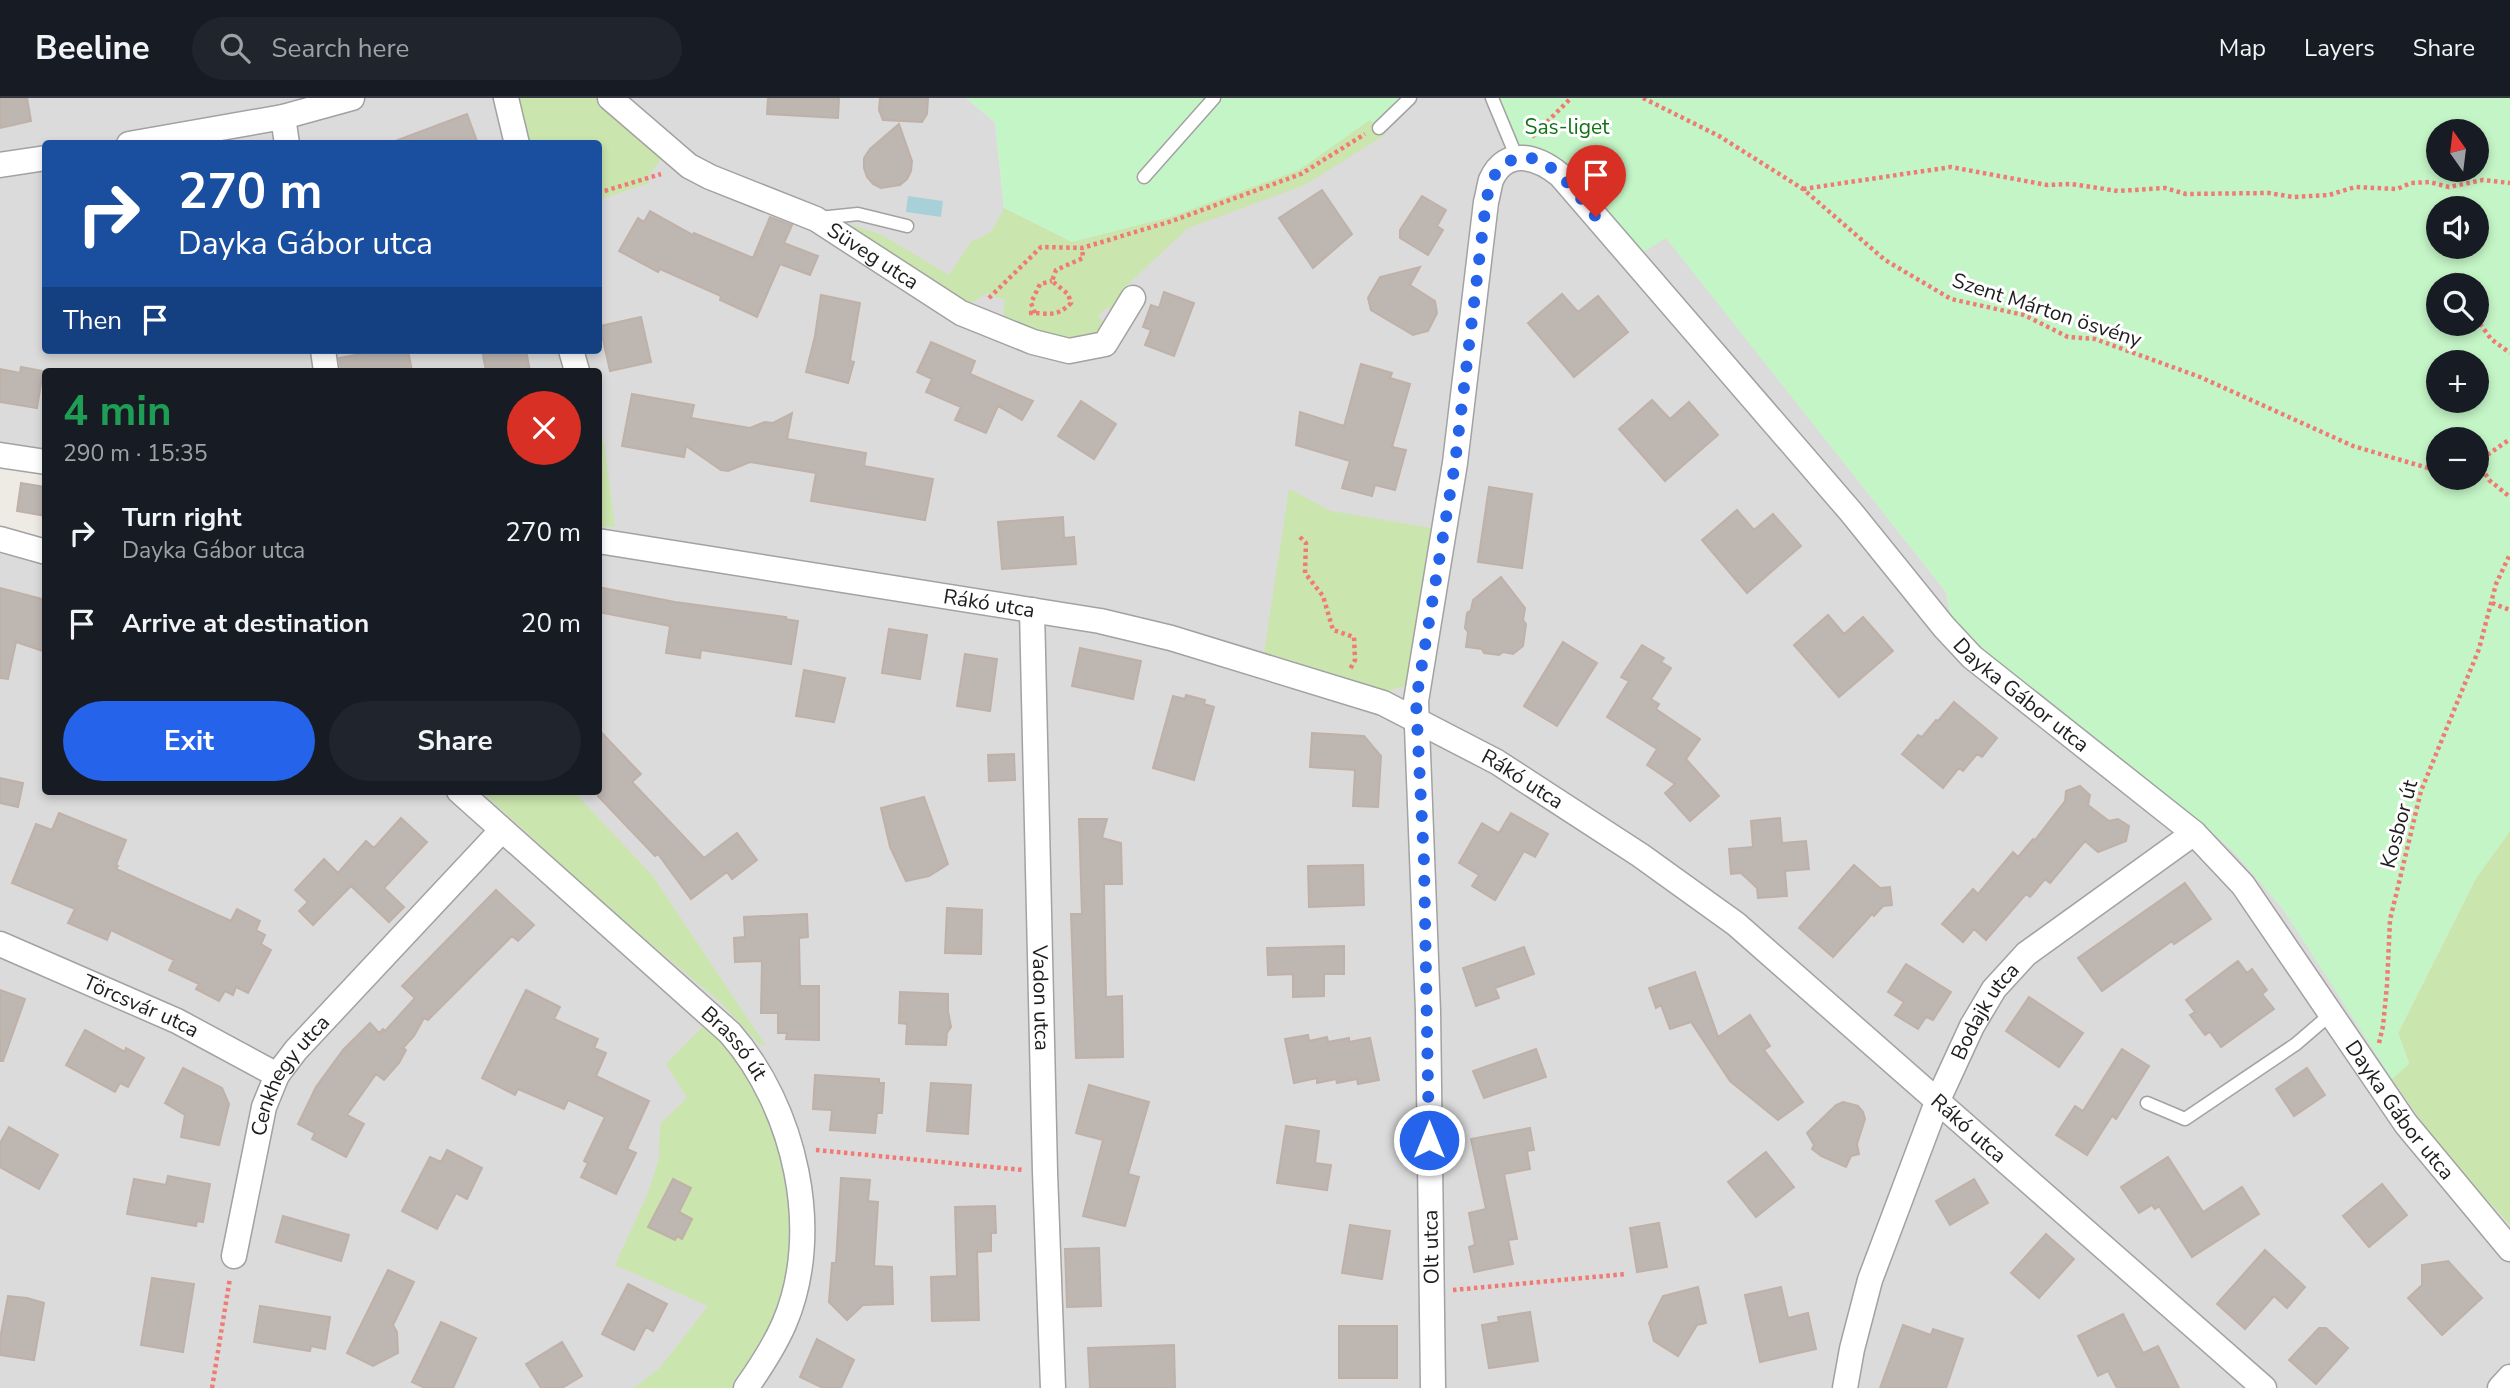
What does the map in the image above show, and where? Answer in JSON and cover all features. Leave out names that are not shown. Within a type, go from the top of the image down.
[{"type":"street","points":[[152,140],[283,117],[352,98]]},
{"type":"street","points":[[506,98],[516,140]]},
{"type":"street","name":"Süveg utca","points":[[610,98],[689,166],[816,219],[961,313],[1033,342],[1069,351],[1105,344],[1133,298]]},
{"type":"street","points":[[283,117],[287,140]]},
{"type":"street","name":"Olt utca","points":[[1433,1388],[1427,1011],[1419,722],[1416,701],[1455,463],[1486,202],[1492,179],[1501,166],[1516,155]]},
{"type":"street","name":"Dayka Gábor utca","points":[[1516,155],[1545,163],[1560,175],[1842,501],[1944,627],[1972,657],[2194,833],[2243,885],[2406,1124],[2510,1249]]},
{"type":"street","points":[[0,166],[42,159]]},
{"type":"street","points":[[0,454],[42,461]]},
{"type":"street","points":[[0,539],[42,551]]},
{"type":"street","name":"Rákó utca","points":[[602,542],[1100,621],[1171,638],[1383,703],[1497,762],[1640,855],[1735,924],[2264,1388]]},
{"type":"street","name":"Vadon utca","points":[[1032,610],[1045,1172],[1053,1388]]},
{"type":"street","name":"Brassó út","points":[[463,795],[730,1033],[749,1055],[781,1117],[791,1148],[800,1196],[802,1238],[797,1281],[785,1323],[766,1360],[746,1388]]},
{"type":"street","name":"Cenkhegy utca","points":[[234,1256],[264,1107],[277,1075],[296,1050],[502,830]]},
{"type":"street","name":"Bodajk utca","points":[[1845,1388],[1870,1280],[1937,1102],[1972,1026],[1994,989],[2026,954],[2194,833]]},
{"type":"street","name":"Törcsvár utca","points":[[0,944],[177,1021],[277,1075]]},
{"type":"street","points":[[2500,1388],[2510,1377]]},
{"type":"lane","points":[[1144,177],[1214,98]]},
{"type":"lane","points":[[1379,128],[1410,98]]},
{"type":"lane","points":[[1492,98],[1516,155]]},
{"type":"lane","points":[[816,219],[858,215],[907,226]]},
{"type":"lane","points":[[2147,1103],[2185,1119],[2296,1044],[2332,1013]]},
{"type":"path","points":[[1516,155],[1571,98]]},
{"type":"path","name":"Szent Márton ösvény","points":[[1643,98],[1719,136],[1803,189],[1885,261],[1951,299],[2024,315],[2068,337],[2095,339],[2200,377],[2353,446],[2426,467]]},
{"type":"path","points":[[974,318],[991,294],[1041,247],[1082,248],[1171,221],[1301,174],[1358,137],[1379,128]]},
{"type":"path","points":[[602,192],[689,166]]},
{"type":"path","points":[[1803,189],[1951,167],[2047,185],[2071,184],[2118,191],[2165,188],[2186,194],[2269,193],[2293,197],[2329,195],[2355,187],[2396,189],[2411,183],[2429,182],[2449,187],[2483,180],[2510,183]]},
{"type":"path","points":[[1052,281],[1056,270],[1083,258],[1082,248]]},
{"type":"path","points":[[1010,332],[1020,314],[1049,315],[1063,311],[1071,303],[1068,294],[1052,281]]},
{"type":"path","points":[[1035,313],[1031,303],[1040,284],[1052,281]]},
{"type":"path","points":[[2489,336],[2510,353]]},
{"type":"path","points":[[2489,454],[2510,439]]},
{"type":"path","points":[[2489,480],[2510,497]]},
{"type":"path","points":[[1300,537],[1306,543],[1305,573],[1323,596],[1334,630],[1354,637],[1355,660],[1339,690]]},
{"type":"path","name":"Kosbor út","points":[[2371,1071],[2383,1026],[2390,920],[2421,791],[2479,649],[2497,584],[2510,554]]},
{"type":"path","points":[[2492,603],[2510,610]]},
{"type":"path","points":[[791,1148],[1045,1172]]},
{"type":"path","points":[[212,1388],[234,1256]]},
{"type":"path","points":[[1431,1292],[1626,1274]]},
{"type":"shaded area","points":[[0,98],[966,98],[995,122],[1004,208],[1370,119],[1379,128],[1410,98],[1492,98],[1666,237],[1946,592],[1952,621],[1971,641],[2204,825],[2235,853],[2283,909],[2441,1150],[2510,1225],[2510,1388],[0,1388],[0,539],[42,551],[42,795],[602,795],[602,368],[42,368],[42,462],[0,455]]},
{"type":"green space","points":[[514,98],[598,98],[662,158],[648,177],[649,183],[602,199],[602,140],[526,140]]},
{"type":"green space","points":[[966,98],[1410,98],[1379,128],[1370,120],[1299,170],[1170,217],[1072,242],[1004,208],[995,122]]},
{"type":"green space","name":"Sas-liget","points":[[1492,98],[2510,98],[2510,831],[2476,878],[2398,1033],[2409,1064],[2392,1079],[2283,909],[2235,853],[2204,825],[1971,641],[1952,621],[1946,592],[1666,238],[1642,253],[1560,175],[1517,158]]},
{"type":"green space","points":[[1370,119],[1385,135],[1305,185],[1188,228],[1126,286],[1129,293],[1119,315],[1108,307],[1098,316],[1108,327],[1104,337],[1071,345],[1003,320],[1005,300],[987,293],[973,302],[962,302],[850,229],[852,225],[882,235],[949,275],[971,242],[991,232],[1004,208],[1072,242],[1170,217],[1299,170]]},
{"type":"green space","points":[[604,441],[615,527],[602,526]]},
{"type":"green space","points":[[1289,489],[1331,511],[1437,529],[1407,685],[1389,691],[1264,653]]},
{"type":"green space","points":[[485,795],[577,795],[652,875],[766,1046],[759,1044],[720,1002],[619,917]]},
{"type":"green space","points":[[2510,831],[2510,1225],[2441,1150],[2392,1079],[2409,1063],[2398,1033],[2476,878]]},
{"type":"green space","points":[[705,1024],[730,1052],[750,1084],[765,1113],[776,1144],[788,1208],[786,1273],[779,1305],[765,1338],[731,1388],[634,1388],[659,1369],[708,1306],[615,1265],[648,1193],[659,1159],[660,1124],[687,1098],[666,1064]]},
{"type":"water","points":[[908,196],[943,201],[941,217],[906,212]]},
{"type":"building","points":[[0,98],[27,98],[31,121],[0,128]]},
{"type":"building","points":[[768,98],[839,98],[838,118],[767,114]]},
{"type":"building","points":[[880,98],[928,98],[927,114],[922,122],[883,120],[879,110]]},
{"type":"building","points":[[467,114],[477,140],[398,140]]},
{"type":"building","points":[[899,124],[912,161],[911,171],[900,185],[881,188],[867,177],[864,158],[870,149]]},
{"type":"building","points":[[1322,190],[1352,234],[1313,268],[1279,218]]},
{"type":"building","points":[[1422,196],[1446,210],[1437,226],[1443,230],[1428,255],[1400,238],[1400,230]]},
{"type":"building","points":[[650,211],[693,235],[694,233],[753,258],[770,217],[792,225],[784,243],[818,256],[810,275],[780,264],[757,317],[720,300],[721,296],[660,269],[658,272],[619,251],[638,218],[644,222]]},
{"type":"building","points":[[1420,267],[1410,285],[1435,301],[1437,313],[1428,331],[1413,335],[1371,310],[1368,298],[1380,277]]},
{"type":"building","points":[[1164,292],[1194,303],[1174,356],[1145,345],[1151,330],[1143,327],[1151,305],[1159,308]]},
{"type":"building","points":[[1562,294],[1578,312],[1598,296],[1628,332],[1574,377],[1528,323]]},
{"type":"building","points":[[821,295],[860,303],[850,361],[854,362],[848,383],[806,372]]},
{"type":"building","points":[[641,317],[651,362],[610,371],[602,326]]},
{"type":"building","points":[[931,342],[975,361],[970,374],[1033,401],[1022,420],[998,406],[986,433],[955,420],[961,407],[926,392],[932,379],[917,372]]},
{"type":"building","points":[[360,354],[409,354],[411,368],[341,368],[339,358]]},
{"type":"building","points":[[483,354],[527,354],[529,368],[485,368]]},
{"type":"building","points":[[1361,364],[1392,373],[1390,378],[1410,384],[1392,447],[1406,450],[1395,490],[1375,485],[1372,496],[1342,488],[1350,461],[1296,445],[1300,412],[1344,426]]},
{"type":"building","points":[[21,367],[42,371],[37,408],[0,402],[0,369],[20,373]]},
{"type":"building","points":[[632,394],[694,405],[691,418],[750,428],[765,422],[773,423],[792,413],[787,439],[866,453],[864,466],[933,479],[925,520],[811,501],[816,473],[750,462],[728,471],[721,470],[686,446],[684,457],[622,446]]},
{"type":"building","points":[[1652,400],[1670,419],[1689,402],[1718,435],[1665,481],[1619,429]]},
{"type":"building","points":[[1081,401],[1116,424],[1094,459],[1058,436]]},
{"type":"building","points":[[21,483],[42,486],[42,515],[17,511]]},
{"type":"building","points":[[1489,487],[1532,494],[1522,568],[1478,562]]},
{"type":"building","points":[[1737,510],[1754,530],[1773,514],[1801,546],[1747,593],[1702,540]]},
{"type":"building","points":[[1063,517],[1064,538],[1074,537],[1076,564],[1002,569],[998,522]]},
{"type":"building","points":[[1501,577],[1525,608],[1523,646],[1513,654],[1503,652],[1499,655],[1466,647],[1467,613],[1471,610],[1473,600]]},
{"type":"building","points":[[0,588],[42,599],[42,651],[16,642],[8,679],[0,678]]},
{"type":"building","points":[[602,588],[798,621],[791,664],[701,650],[700,658],[666,653],[670,626],[602,613]]},
{"type":"building","points":[[1828,615],[1844,634],[1863,617],[1893,651],[1839,697],[1794,645]]},
{"type":"building","points":[[889,629],[927,635],[920,679],[882,673]]},
{"type":"building","points":[[1563,642],[1597,663],[1557,726],[1524,706]]},
{"type":"building","points":[[1642,645],[1664,658],[1661,662],[1671,668],[1651,699],[1659,704],[1656,709],[1700,739],[1686,759],[1719,796],[1690,821],[1665,793],[1675,784],[1647,765],[1657,749],[1607,717],[1629,681],[1621,677]]},
{"type":"building","points":[[1080,648],[1141,661],[1133,699],[1072,686]]},
{"type":"building","points":[[965,654],[997,659],[990,711],[957,706]]},
{"type":"building","points":[[804,670],[845,678],[834,722],[796,716]]},
{"type":"building","points":[[1186,695],[1205,700],[1204,704],[1214,707],[1194,780],[1153,768],[1173,696],[1185,699]]},
{"type":"building","points":[[1954,702],[1997,738],[1982,757],[1977,754],[1963,771],[1959,768],[1943,788],[1902,754],[1918,735],[1922,737],[1936,720],[1938,721]]},
{"type":"building","points":[[602,733],[641,774],[632,782],[704,858],[737,833],[757,860],[732,879],[727,872],[691,899],[658,854],[655,856],[598,796],[602,795]]},
{"type":"building","points":[[1312,733],[1364,736],[1381,756],[1378,807],[1353,806],[1355,770],[1310,767]]},
{"type":"building","points":[[1014,754],[1015,780],[989,781],[988,755]]},
{"type":"building","points":[[0,778],[23,783],[18,807],[0,803]]},
{"type":"building","points":[[2080,786],[2090,795],[2088,805],[2109,821],[2118,819],[2129,826],[2126,841],[2098,852],[2085,841],[2050,883],[2045,879],[2030,897],[2026,894],[1986,940],[1974,929],[1963,942],[1942,924],[1973,889],[1978,894],[2013,852],[2018,857],[2033,839],[2035,840],[2065,801],[2066,791]]},
{"type":"building","points":[[924,797],[948,864],[929,876],[906,881],[890,847],[881,808]]},
{"type":"building","points":[[59,813],[126,840],[116,869],[231,921],[237,909],[260,921],[256,930],[265,935],[261,944],[271,950],[248,993],[236,987],[233,995],[225,991],[219,1001],[196,989],[199,984],[169,970],[174,960],[111,930],[107,940],[68,923],[75,909],[12,883],[36,824],[52,830]]},
{"type":"building","points":[[1511,813],[1548,834],[1535,857],[1524,851],[1495,900],[1472,886],[1479,875],[1459,863],[1482,823],[1499,833]]},
{"type":"building","points":[[401,818],[427,842],[384,888],[404,907],[389,922],[351,886],[313,925],[299,911],[308,902],[295,890],[324,859],[338,873],[366,841],[374,848]]},
{"type":"building","points":[[1780,818],[1782,843],[1806,841],[1809,869],[1785,871],[1787,896],[1758,898],[1757,888],[1741,873],[1731,874],[1729,849],[1753,847],[1751,821]]},
{"type":"building","points":[[1079,819],[1107,819],[1102,838],[1121,843],[1122,884],[1104,884],[1106,997],[1122,996],[1123,1057],[1076,1058],[1071,914],[1082,914]]},
{"type":"building","points":[[1363,865],[1364,905],[1309,907],[1308,866]]},
{"type":"building","points":[[1854,865],[1880,888],[1890,887],[1892,905],[1883,906],[1874,916],[1872,914],[1833,957],[1799,928]]},
{"type":"building","points":[[2185,883],[2211,919],[2174,944],[2172,941],[2102,991],[2078,958]]},
{"type":"building","points":[[496,890],[534,925],[518,941],[512,936],[428,1020],[424,1018],[414,1036],[403,1048],[406,1050],[399,1063],[384,1080],[376,1074],[347,1115],[364,1124],[346,1157],[312,1139],[315,1133],[298,1124],[316,1087],[343,1050],[370,1023],[379,1033],[383,1029],[385,1031],[415,998],[402,986]]},
{"type":"building","points":[[947,908],[982,910],[981,954],[945,953]]},
{"type":"building","points":[[807,914],[808,937],[799,938],[800,986],[819,986],[819,1040],[786,1039],[787,1033],[778,1033],[778,1013],[761,1013],[762,961],[735,962],[734,938],[745,937],[744,917]]},
{"type":"building","points":[[1344,946],[1344,974],[1324,974],[1324,996],[1293,997],[1293,974],[1268,975],[1267,948]]},
{"type":"building","points":[[1524,947],[1534,974],[1495,988],[1499,998],[1476,1006],[1463,968]]},
{"type":"building","points":[[2238,961],[2247,973],[2252,969],[2267,990],[2262,994],[2274,1009],[2221,1047],[2210,1032],[2205,1035],[2190,1015],[2195,1012],[2186,1000]]},
{"type":"building","points":[[1906,964],[1951,992],[1933,1020],[1926,1017],[1918,1029],[1895,1015],[1904,1002],[1888,992]]},
{"type":"building","points":[[1695,972],[1718,1037],[1750,1015],[1770,1046],[1764,1050],[1803,1102],[1778,1120],[1730,1081],[1691,1022],[1670,1029],[1661,1005],[1656,1008],[1649,988]]},
{"type":"building","points":[[0,990],[25,999],[3,1061],[0,1061]]},
{"type":"building","points":[[526,990],[560,1007],[554,1019],[598,1039],[594,1048],[606,1053],[596,1076],[649,1101],[627,1149],[636,1153],[616,1194],[581,1177],[588,1163],[584,1161],[605,1117],[568,1100],[564,1109],[518,1089],[515,1095],[482,1078]]},
{"type":"building","points":[[900,992],[948,994],[951,1027],[947,1033],[946,1045],[906,1044],[907,1024],[899,1023]]},
{"type":"building","points":[[2029,997],[2083,1033],[2059,1067],[2006,1031]]},
{"type":"building","points":[[85,1030],[125,1052],[126,1048],[144,1058],[128,1087],[120,1083],[115,1092],[66,1065]]},
{"type":"building","points":[[1308,1035],[1309,1041],[1327,1037],[1328,1042],[1370,1038],[1379,1080],[1358,1084],[1357,1079],[1337,1083],[1336,1079],[1317,1083],[1317,1078],[1294,1083],[1285,1039]]},
{"type":"building","points":[[1536,1049],[1546,1077],[1484,1098],[1473,1071]]},
{"type":"building","points":[[2122,1049],[2149,1066],[2116,1119],[2112,1116],[2087,1155],[2056,1135],[2075,1106],[2083,1111]]},
{"type":"building","points":[[183,1068],[222,1088],[229,1104],[219,1145],[181,1137],[185,1115],[165,1103]]},
{"type":"building","points":[[2307,1068],[2325,1095],[2294,1116],[2276,1089]]},
{"type":"building","points":[[815,1075],[879,1079],[879,1083],[884,1083],[882,1113],[877,1113],[875,1133],[830,1130],[832,1110],[813,1109]]},
{"type":"building","points":[[931,1083],[971,1085],[968,1134],[927,1131]]},
{"type":"building","points":[[1089,1085],[1149,1102],[1128,1174],[1139,1177],[1125,1226],[1083,1216],[1103,1140],[1076,1133]]},
{"type":"building","points":[[1843,1102],[1858,1106],[1865,1119],[1857,1144],[1859,1154],[1851,1156],[1846,1167],[1812,1149],[1814,1145],[1807,1133],[1836,1105]]},
{"type":"building","points":[[1286,1126],[1319,1131],[1315,1163],[1331,1165],[1327,1190],[1277,1183]]},
{"type":"building","points":[[9,1127],[58,1155],[39,1189],[0,1167],[0,1143]]},
{"type":"building","points":[[1530,1128],[1534,1150],[1527,1151],[1530,1169],[1504,1174],[1517,1239],[1508,1240],[1513,1264],[1474,1272],[1469,1247],[1475,1245],[1469,1213],[1486,1209],[1471,1139]]},
{"type":"building","points":[[447,1150],[482,1168],[467,1199],[456,1193],[437,1229],[402,1211],[430,1157],[441,1162]]},
{"type":"building","points":[[1766,1152],[1794,1187],[1756,1217],[1728,1182]]},
{"type":"building","points":[[2168,1157],[2203,1212],[2242,1187],[2259,1214],[2192,1257],[2159,1206],[2155,1209],[2152,1205],[2139,1213],[2121,1187]]},
{"type":"building","points":[[168,1176],[210,1184],[203,1222],[197,1221],[196,1226],[127,1214],[134,1179],[166,1185]]},
{"type":"building","points":[[841,1178],[870,1180],[868,1201],[878,1202],[874,1266],[892,1267],[893,1304],[863,1305],[847,1320],[829,1302],[832,1263],[836,1263]]},
{"type":"building","points":[[673,1179],[691,1188],[679,1212],[692,1219],[682,1239],[677,1236],[675,1240],[648,1227]]},
{"type":"building","points":[[1974,1179],[1988,1203],[1950,1225],[1936,1201]]},
{"type":"building","points":[[2382,1184],[2407,1215],[2369,1247],[2343,1216]]},
{"type":"building","points":[[995,1206],[996,1233],[991,1233],[991,1251],[977,1252],[979,1320],[932,1321],[931,1277],[957,1276],[955,1207]]},
{"type":"building","points":[[283,1216],[349,1235],[341,1261],[276,1242]]},
{"type":"building","points":[[1659,1223],[1667,1267],[1637,1272],[1630,1228]]},
{"type":"building","points":[[1350,1225],[1390,1231],[1382,1279],[1342,1273]]},
{"type":"building","points":[[2046,1234],[2074,1259],[2039,1298],[2011,1273]]},
{"type":"building","points":[[1099,1248],[1101,1306],[1067,1307],[1065,1249]]},
{"type":"building","points":[[2265,1250],[2305,1287],[2287,1308],[2274,1296],[2245,1329],[2217,1304]]},
{"type":"building","points":[[2448,1261],[2482,1298],[2442,1335],[2408,1298],[2422,1285],[2422,1265]]},
{"type":"building","points":[[388,1270],[414,1282],[393,1325],[397,1332],[398,1353],[373,1366],[347,1353]]},
{"type":"building","points":[[152,1278],[194,1284],[183,1352],[141,1345]]},
{"type":"building","points":[[628,1284],[667,1304],[653,1331],[646,1327],[634,1350],[602,1334]]},
{"type":"building","points":[[1698,1287],[1706,1323],[1697,1325],[1678,1356],[1654,1341],[1649,1323],[1663,1296]]},
{"type":"building","points":[[1781,1287],[1788,1318],[1808,1313],[1816,1349],[1760,1362],[1745,1295]]},
{"type":"building","points":[[8,1296],[44,1303],[34,1360],[0,1355],[0,1339]]},
{"type":"building","points":[[260,1306],[330,1317],[325,1349],[311,1346],[310,1351],[254,1342]]},
{"type":"building","points":[[1530,1312],[1538,1361],[1489,1368],[1482,1325],[1499,1322],[1498,1317]]},
{"type":"building","points":[[2123,1314],[2143,1353],[2158,1346],[2179,1388],[2117,1388],[2108,1371],[2098,1376],[2078,1336]]},
{"type":"building","points":[[441,1322],[476,1338],[453,1388],[425,1388],[412,1382]]},
{"type":"building","points":[[1903,1325],[1931,1335],[1933,1329],[1963,1339],[1946,1388],[1880,1388]]},
{"type":"building","points":[[1339,1326],[1397,1326],[1397,1378],[1339,1378]]},
{"type":"building","points":[[2319,1328],[2326,1328],[2348,1348],[2316,1384],[2289,1360]]},
{"type":"building","points":[[817,1339],[854,1360],[841,1388],[823,1388],[800,1377]]},
{"type":"building","points":[[562,1342],[582,1376],[562,1388],[541,1388],[526,1364]]},
{"type":"building","points":[[1174,1345],[1175,1388],[1090,1388],[1088,1348]]},
{"type":"route","points":[[1429,1140],[1424,862],[1416,701],[1455,463],[1486,202],[1492,179],[1501,166],[1517,158],[1528,157],[1545,163],[1560,175],[1596,217]]}]
